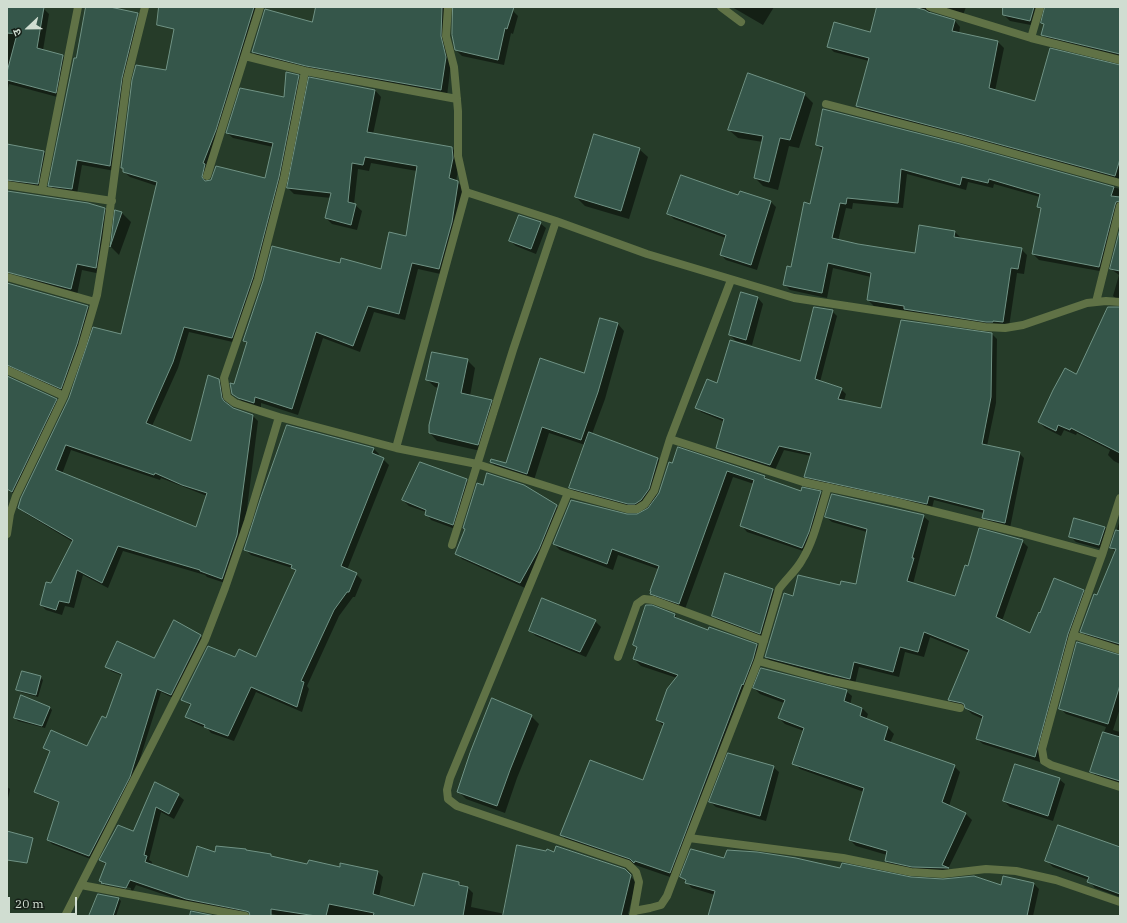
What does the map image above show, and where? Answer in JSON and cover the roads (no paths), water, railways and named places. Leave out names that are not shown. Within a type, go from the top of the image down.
[{"type":"street","points":[[42,190],[78,7]]},
{"type":"street","points":[[7,534],[10,514],[16,496],[64,396],[82,346],[94,302],[112,201],[127,79],[145,7]]},
{"type":"street","points":[[207,176],[260,7]]},
{"type":"street","points":[[396,448],[466,192],[458,156],[457,99],[454,67],[446,36],[448,7]]},
{"type":"street","points":[[721,7],[742,22]]},
{"type":"street","points":[[930,7],[1032,38],[1120,60]]},
{"type":"street","points":[[1032,38],[1040,7]]},
{"type":"street","points":[[245,56],[305,71],[457,99]]},
{"type":"street","points":[[305,71],[282,186],[258,279],[224,378],[227,397],[236,403],[279,417],[396,448],[477,464],[568,493],[627,509],[637,509],[646,504],[654,491],[670,439],[731,280]]},
{"type":"street","points":[[826,104],[961,139],[1120,183]]},
{"type":"street","points":[[7,185],[112,201]]},
{"type":"street","points":[[466,192],[556,221],[647,254],[794,298],[985,327],[1005,328],[1023,325],[1087,303],[1106,300],[1120,302]]},
{"type":"street","points":[[1096,302],[1120,206]]},
{"type":"street","points":[[452,545],[556,221]]},
{"type":"street","points":[[7,277],[94,302]]},
{"type":"street","points":[[7,370],[64,396]]},
{"type":"street","points":[[65,916],[205,640],[248,521],[279,417]]},
{"type":"street","points":[[670,439],[803,482],[918,507],[1102,555]]},
{"type":"street","points":[[568,493],[446,790],[448,799],[457,806],[628,864],[636,872],[638,882],[634,913],[661,905],[667,896],[758,661],[779,589],[786,579],[796,570],[803,559],[812,538],[828,487]]},
{"type":"street","points":[[1120,498],[1102,555],[1072,635],[1042,749],[1044,761],[1051,765],[1120,787]]},
{"type":"street","points":[[618,657],[637,604],[644,599],[653,600],[764,641]]},
{"type":"street","points":[[1072,635],[1120,650]]},
{"type":"street","points":[[758,661],[828,680],[960,708]]},
{"type":"street","points":[[689,838],[843,858],[911,872],[943,874],[986,869],[1016,871],[1056,880],[1120,902]]},
{"type":"street","points":[[81,885],[245,916]]}]
